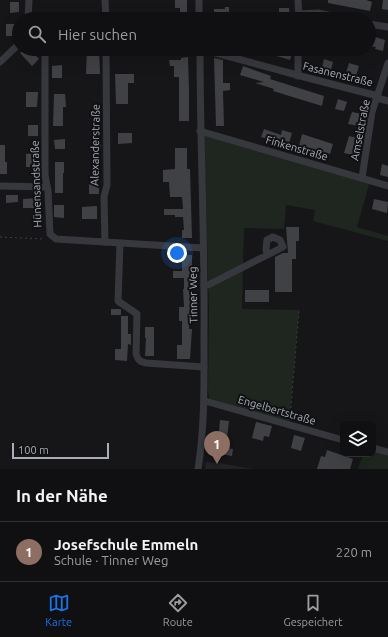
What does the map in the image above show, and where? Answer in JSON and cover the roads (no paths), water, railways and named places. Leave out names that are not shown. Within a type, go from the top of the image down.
[{"type":"street","points":[[28,12],[29,0]]},
{"type":"street","points":[[106,0],[106,12]]},
{"type":"street","points":[[199,0],[199,12]]},
{"type":"street","points":[[298,0],[299,12]]},
{"type":"street","points":[[376,25],[388,27]]},
{"type":"street","points":[[0,62],[12,51]]},
{"type":"street","name":"Hünensandstraße","points":[[45,56],[45,175],[48,230],[56,239],[105,242]]},
{"type":"street","name":"Alexanderstraße","points":[[105,242],[104,197],[107,185],[106,56]]},
{"type":"street","name":"Tinner Weg","points":[[198,469],[205,401],[200,56]]},
{"type":"street","name":"Fasanenstraße","points":[[225,56],[388,101]]},
{"type":"street","points":[[298,56],[298,76]]},
{"type":"street","name":"Amselstraße","points":[[362,178],[372,112],[388,63]]},
{"type":"street","name":"Finkenstraße","points":[[200,131],[388,186]]},
{"type":"street","points":[[0,186],[46,186]]},
{"type":"street","points":[[105,242],[203,248]]},
{"type":"street","points":[[120,243],[118,301],[137,314],[136,354],[138,359],[141,362],[146,363],[204,367]]},
{"type":"street","points":[[204,285],[208,285],[267,255]]},
{"type":"street","name":"Engelbertstraße","points":[[205,401],[340,439]]},
{"type":"street","points":[[376,449],[388,452]]},
{"type":"place","name":"Josefschule Emmeln","points":[[217,464]]}]
